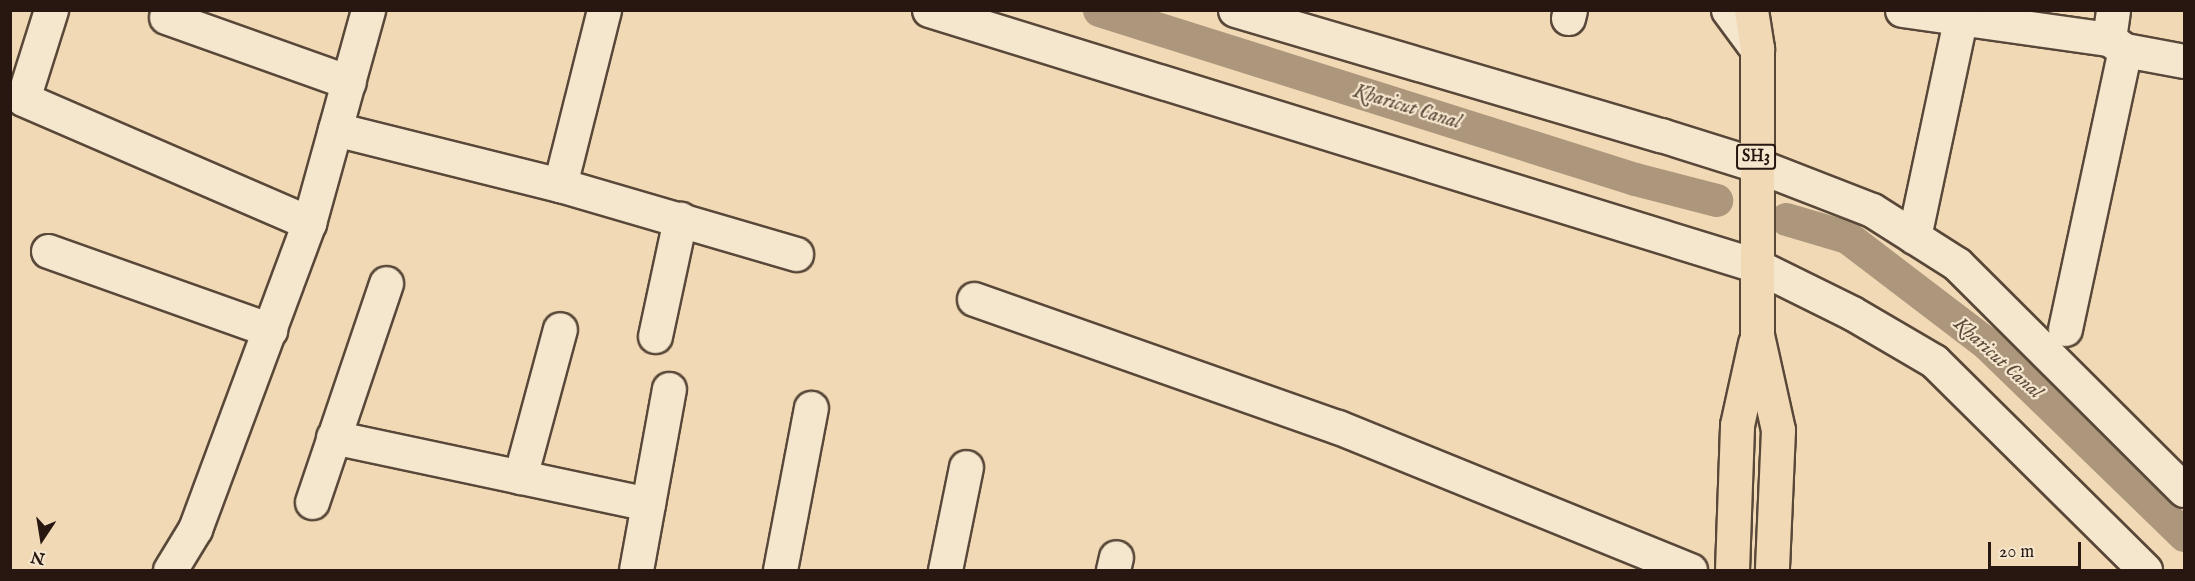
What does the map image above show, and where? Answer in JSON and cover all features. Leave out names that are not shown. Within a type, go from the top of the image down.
[{"type":"main road","name":"SH3","points":[[1751,10],[1757,49],[1755,265]]},
{"type":"main road","points":[[1755,265],[1757,335],[1778,430],[1773,570]]},
{"type":"main road","points":[[1732,570],[1737,425],[1757,335]]},
{"type":"street","points":[[51,10],[23,99],[309,223]]},
{"type":"street","points":[[170,570],[195,529],[309,223],[368,10]]},
{"type":"street","points":[[560,184],[604,10]]},
{"type":"street","points":[[929,10],[1755,265],[1852,313],[1934,361],[2145,570]]},
{"type":"street","points":[[1235,10],[1756,165],[1872,210],[1957,264],[2184,490]]},
{"type":"street","points":[[1728,10],[1757,49]]},
{"type":"street","name":"SH3","points":[[1757,49],[1764,10]]},
{"type":"street","points":[[1902,10],[1960,21],[2116,33],[2184,62]]},
{"type":"street","points":[[166,17],[349,82]]},
{"type":"street","points":[[1914,237],[1960,21]]},
{"type":"street","points":[[2065,329],[2116,33]]},
{"type":"street","points":[[335,129],[560,184],[796,254]]},
{"type":"street","points":[[656,336],[680,219]]},
{"type":"street","points":[[48,251],[270,330]]},
{"type":"street","points":[[312,502],[386,283]]},
{"type":"street","points":[[974,299],[1338,427],[1690,570]]},
{"type":"street","points":[[520,477],[560,329]]},
{"type":"street","points":[[636,570],[669,389]]},
{"type":"street","points":[[780,570],[811,408]]},
{"type":"street","points":[[333,437],[648,504]]},
{"type":"street","points":[[945,570],[966,468]]},
{"type":"waterway","name":"Kharicut Canal","points":[[1099,10],[1635,179],[1716,200]]},
{"type":"waterway","name":"Kharicut Canal","points":[[1786,219],[1847,237],[1986,343],[2184,535]]}]
